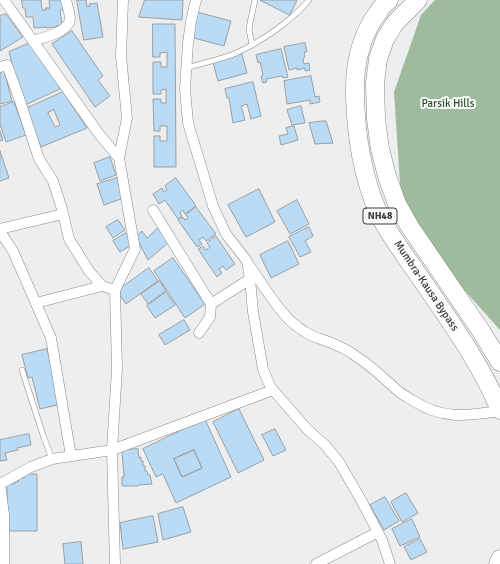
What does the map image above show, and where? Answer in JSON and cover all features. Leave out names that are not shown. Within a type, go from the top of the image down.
[{"type":"highway","name":"Mumbra-Kausa Bypass","points":[[389,0],[379,10],[366,30],[358,54],[355,82],[356,121],[361,153],[368,182],[378,212],[392,237],[464,342],[481,370],[500,410]]},
{"type":"highway","name":"Mumbra-Kausa Bypass","points":[[418,0],[395,22],[385,39],[378,59],[375,83],[376,119],[380,149],[387,176],[397,204],[410,227],[482,331],[500,362]]},
{"type":"highway","points":[[498,564],[500,559]]},
{"type":"street","points":[[4,0],[99,134],[120,158]]},
{"type":"street","points":[[33,41],[62,31],[67,26],[70,19],[66,0]]},
{"type":"street","points":[[115,564],[112,450],[117,369],[115,290],[135,249],[120,158],[127,118],[121,56],[123,0]]},
{"type":"street","points":[[196,0],[188,43],[185,88],[188,123],[213,206],[226,234],[247,261],[280,310],[305,333],[336,345],[358,357],[398,392],[423,408],[439,413],[456,415],[472,415],[500,410]]},
{"type":"street","points":[[0,67],[7,65],[39,159],[53,181],[69,239],[89,271],[102,286],[115,290]]},
{"type":"street","points":[[153,210],[211,304],[210,317],[199,333]]},
{"type":"street","points":[[0,229],[63,214]]},
{"type":"street","points":[[0,235],[3,236],[13,251],[51,338],[71,456]]},
{"type":"street","points":[[247,261],[253,312],[263,369],[270,386],[307,429],[325,445],[339,462],[378,532],[390,564]]},
{"type":"street","points":[[211,304],[250,279]]},
{"type":"street","points":[[36,304],[102,286]]},
{"type":"street","points":[[4,564],[4,515],[0,484],[31,467],[52,459],[112,450],[273,390]]},
{"type":"street","points":[[316,564],[378,532]]},
{"type":"lane","points":[[252,44],[249,30],[255,0]]},
{"type":"lane","points":[[187,68],[234,54],[252,44],[281,26],[300,10],[309,0]]},
{"type":"lane","points":[[22,370],[52,459]]},
{"type":"green space","name":"Parsik Hills","points":[[435,0],[500,0],[500,330],[441,264],[401,199],[394,92],[421,15]]},
{"type":"building","points":[[22,0],[41,0],[42,10],[46,10],[45,8],[50,8],[49,0],[63,0],[65,10],[60,10],[62,25],[56,27],[34,28],[33,17],[26,17]]},
{"type":"building","points":[[77,0],[86,0],[87,7],[90,6],[89,4],[97,3],[103,37],[84,40]]},
{"type":"building","points":[[145,0],[183,0],[182,20],[139,17]]},
{"type":"building","points":[[260,0],[297,0],[290,15]]},
{"type":"building","points":[[197,12],[231,21],[224,46],[190,37]]},
{"type":"building","points":[[6,14],[23,37],[0,51],[0,16]]},
{"type":"building","points":[[153,24],[175,24],[176,167],[154,167],[154,136],[160,136],[160,141],[167,141],[167,126],[160,126],[160,131],[154,131],[153,99],[161,99],[161,103],[166,103],[166,89],[161,90],[161,94],[153,94],[153,62],[161,62],[161,67],[167,67],[167,52],[160,53],[160,57],[153,57]]},
{"type":"building","points":[[72,31],[103,76],[98,80],[110,96],[95,107],[52,44]]},
{"type":"building","points":[[30,43],[42,54],[60,89],[23,106],[9,52]]},
{"type":"building","points":[[305,43],[307,52],[304,52],[304,64],[309,63],[310,70],[305,71],[305,68],[297,70],[297,68],[289,70],[284,47]]},
{"type":"building","points":[[281,49],[288,77],[283,78],[282,76],[266,79],[267,82],[263,83],[260,62],[258,63],[256,55]]},
{"type":"building","points":[[242,54],[247,73],[218,81],[213,62]]},
{"type":"building","points":[[4,70],[12,101],[0,104],[0,71]]},
{"type":"building","points":[[311,76],[315,97],[319,96],[320,102],[310,104],[310,100],[287,104],[284,81]]},
{"type":"building","points":[[253,82],[261,116],[251,119],[247,104],[241,106],[245,120],[233,123],[229,98],[227,98],[225,89]]},
{"type":"building","points":[[63,92],[87,128],[41,147],[25,109]],"holes":[[[54,110],[60,125],[55,127],[48,113]]]},
{"type":"building","points":[[14,102],[26,135],[6,142],[0,124],[0,107]]},
{"type":"building","points":[[301,106],[305,123],[292,125],[287,110]]},
{"type":"building","points":[[326,121],[333,143],[315,144],[309,123]]},
{"type":"building","points":[[294,126],[298,140],[281,145],[279,136],[288,134],[286,128]]},
{"type":"building","points":[[0,131],[3,140],[0,141]]},
{"type":"building","points":[[0,151],[9,178],[0,181]]},
{"type":"building","points":[[110,157],[116,175],[100,181],[94,163]]},
{"type":"building","points":[[117,178],[124,198],[104,205],[97,184]]},
{"type":"building","points":[[176,178],[196,206],[185,214],[183,210],[180,213],[182,216],[178,219],[165,200],[159,204],[153,194],[162,188],[164,192],[167,190],[165,186]]},
{"type":"building","points":[[259,189],[275,222],[246,237],[228,205]]},
{"type":"building","points":[[297,200],[309,224],[290,234],[277,211]]},
{"type":"building","points":[[196,207],[216,234],[206,241],[203,237],[199,240],[202,244],[197,247],[178,220],[183,217],[185,220],[188,218],[186,215]]},
{"type":"building","points":[[118,220],[125,230],[113,238],[106,227]]},
{"type":"building","points":[[309,227],[313,236],[305,241],[311,252],[300,257],[289,237]]},
{"type":"building","points":[[158,228],[169,242],[148,260],[136,237],[142,231],[147,238]]},
{"type":"building","points":[[126,233],[133,244],[120,252],[113,241]]},
{"type":"building","points":[[216,236],[235,264],[226,270],[223,266],[219,269],[222,273],[217,277],[198,249],[203,246],[206,250],[210,247],[207,243]]},
{"type":"building","points":[[288,241],[299,264],[271,278],[260,255]]},
{"type":"building","points":[[173,258],[205,304],[185,318],[154,271]]},
{"type":"building","points":[[149,268],[158,281],[126,304],[117,291]]},
{"type":"building","points":[[160,281],[166,291],[148,304],[141,294]]},
{"type":"building","points":[[166,292],[175,305],[155,318],[147,306]]},
{"type":"building","points":[[184,320],[190,330],[165,345],[159,335]]},
{"type":"building","points":[[47,349],[61,404],[40,409],[32,377],[28,378],[22,355]]},
{"type":"building","points":[[239,409],[264,460],[238,473],[213,422]]},
{"type":"building","points":[[205,419],[231,477],[176,503],[163,474],[156,477],[143,449]],"holes":[[[194,450],[202,468],[182,477],[174,459]]]},
{"type":"building","points":[[275,429],[286,450],[273,456],[262,435]]},
{"type":"building","points":[[29,434],[31,445],[17,448],[18,450],[5,453],[7,460],[0,461],[0,440]]},
{"type":"building","points":[[138,449],[139,458],[141,457],[143,466],[145,466],[145,471],[147,471],[148,475],[150,475],[152,484],[122,486],[122,477],[124,477],[122,450]]},
{"type":"building","points":[[194,450],[202,468],[182,477],[174,459]]},
{"type":"building","points":[[23,474],[37,474],[37,531],[7,531],[7,484],[15,484],[15,482],[18,482],[19,478],[24,478]]},
{"type":"building","points":[[406,493],[418,513],[402,522],[391,502]]},
{"type":"building","points":[[385,497],[399,521],[384,530],[370,505]]},
{"type":"building","points":[[183,507],[191,532],[163,540],[158,514]]},
{"type":"building","points":[[153,516],[158,542],[123,549],[120,523]]},
{"type":"building","points":[[412,519],[420,537],[400,546],[392,529]]},
{"type":"building","points":[[420,539],[427,552],[411,560],[404,547]]},
{"type":"building","points":[[81,542],[83,564],[65,564],[63,544]]}]
